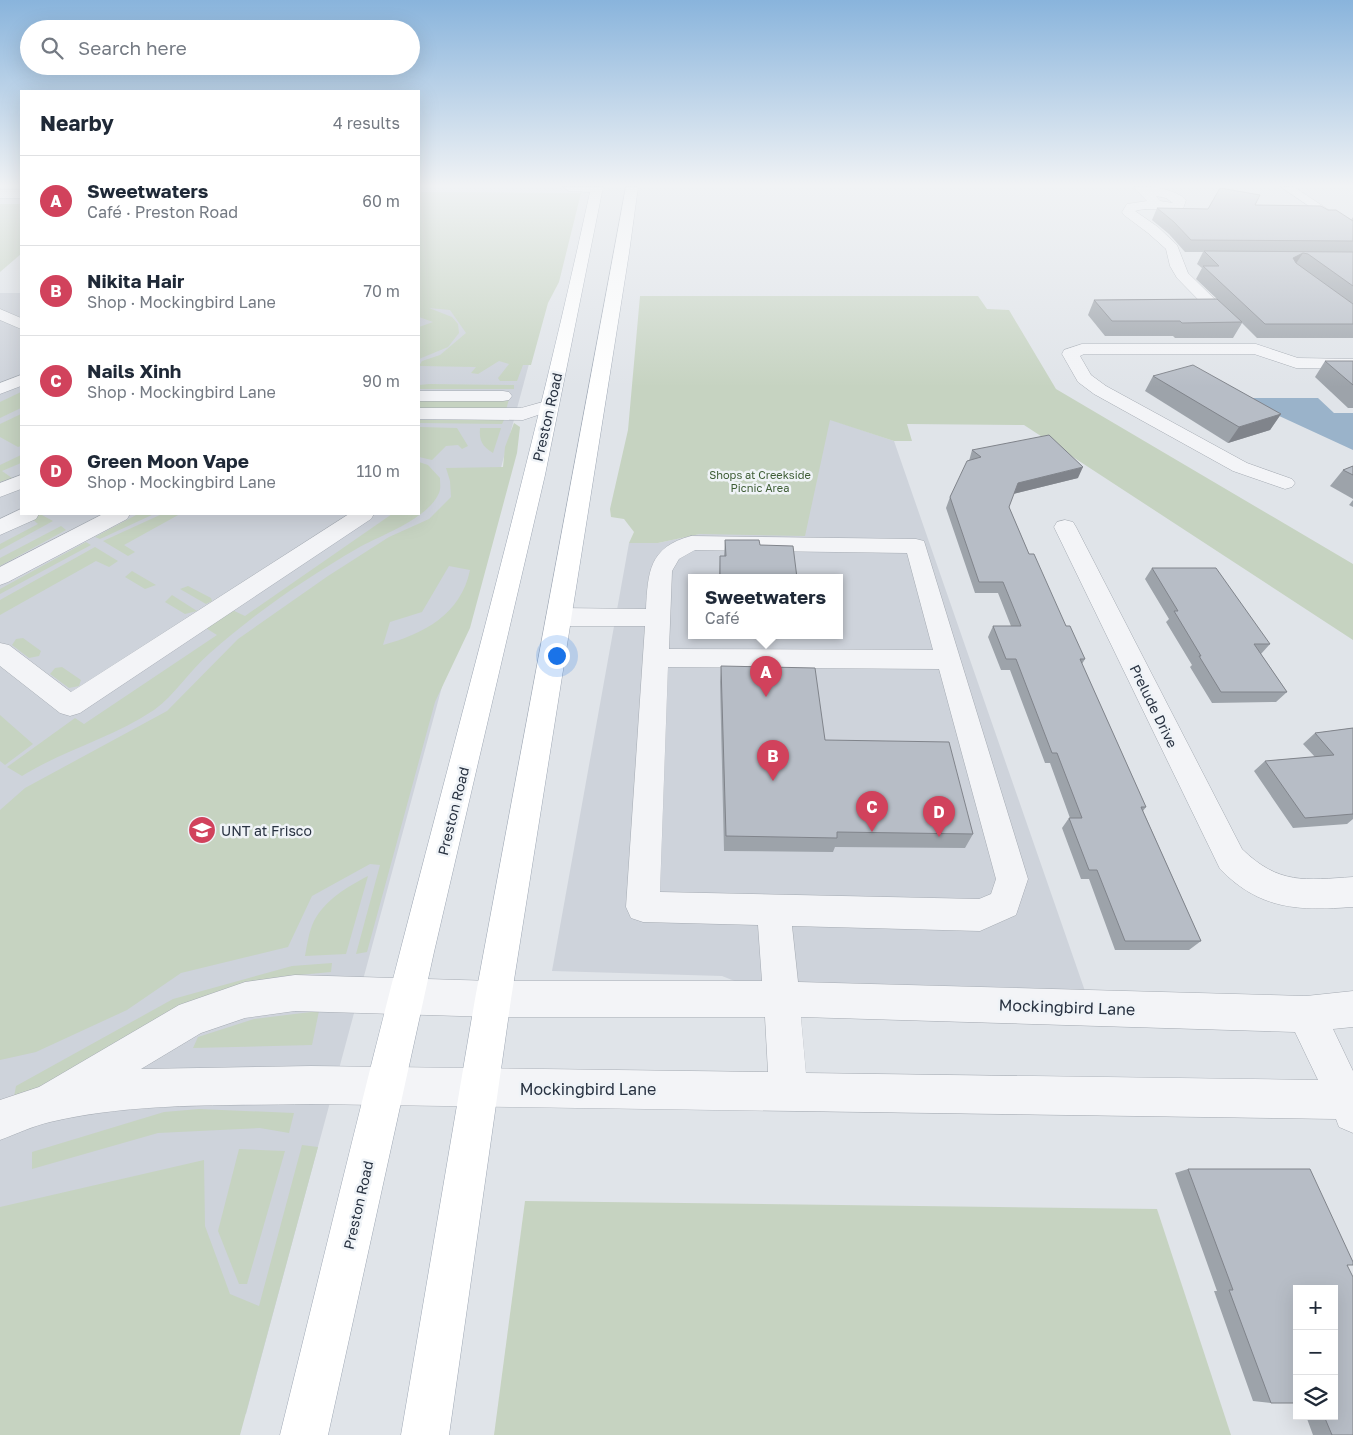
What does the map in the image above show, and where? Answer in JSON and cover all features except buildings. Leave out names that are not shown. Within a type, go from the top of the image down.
[{"type":"main road","name":"Preston Road","points":[[426,1435],[493,999],[558,617],[572,405],[573,308],[584,254]]},
{"type":"main road","name":"Preston Road","points":[[304,1435],[486,677],[572,405],[614,254]]},
{"type":"street","points":[[1175,254],[1180,263],[1256,349]]},
{"type":"street","points":[[1180,263],[1198,271]]},
{"type":"street","points":[[0,312],[20,311]]},
{"type":"street","points":[[0,312],[20,323]]},
{"type":"street","points":[[1285,483],[1240,467],[1100,390],[1084,378],[1070,354],[1082,349],[1256,349],[1296,363],[1353,364]]},
{"type":"street","points":[[0,389],[20,380]]},
{"type":"street","points":[[420,396],[528,396],[572,405]]},
{"type":"street","points":[[420,414],[523,414],[572,405]]},
{"type":"street","points":[[0,491],[20,481]]},
{"type":"street","points":[[0,528],[26,515]]},
{"type":"street","points":[[0,577],[117,515]]},
{"type":"street","points":[[0,652],[70,706],[360,515]]},
{"type":"street","name":"Prelude Drive","points":[[1065,528],[1225,848],[1240,869],[1252,879],[1278,891],[1292,894],[1315,895],[1353,892]]},
{"type":"street","points":[[691,543],[916,546],[1012,879],[1004,904],[980,915],[644,907],[656,658],[660,571],[671,554],[691,543]]},
{"type":"street","points":[[558,617],[658,618]]},
{"type":"street","points":[[656,658],[950,660]]},
{"type":"street","points":[[774,910],[789,1091]]},
{"type":"street","name":"Mockingbird Lane","points":[[49,1103],[192,1018],[245,1000],[295,993],[493,999],[781,999],[1306,1014],[1353,1009]]},
{"type":"street","points":[[1306,1014],[1351,1104]]},
{"type":"street","name":"Mockingbird Lane","points":[[49,1103],[114,1091],[149,1088],[387,1085],[540,1090],[569,1088],[789,1091],[1351,1104]]},
{"type":"street","points":[[0,1120],[49,1103]]},
{"type":"shaded area","name":"UNT at Frisco","points":[[0,293],[20,293],[20,515],[420,515],[420,296],[547,297],[246,1414],[0,1402]]},
{"type":"shaded area","points":[[829,419],[894,441],[1094,1017],[818,1014],[722,976],[552,971],[629,543],[658,543],[700,534]]},
{"type":"green space","points":[[0,254],[20,254],[20,255],[0,272]]},
{"type":"green space","points":[[420,254],[566,254],[559,282],[548,303],[531,365],[523,365],[517,381],[500,381],[498,378],[509,364],[499,361],[478,374],[471,373],[476,367],[420,366],[422,361],[440,355],[466,333],[450,310],[429,308],[452,317],[458,324],[459,333],[448,347],[420,359],[420,327],[433,322],[420,317]]},
{"type":"green space","name":"Shops at Creekside Picnic Area","points":[[640,296],[978,296],[987,309],[1009,310],[1056,389],[1353,564],[1353,640],[1024,425],[907,424],[912,441],[894,441],[830,420],[805,536],[700,534],[658,543],[629,543],[634,532],[624,519],[611,517],[610,509],[628,430]]},
{"type":"green space","points":[[420,385],[514,385],[514,389],[420,389]]},
{"type":"green space","points":[[20,392],[20,408],[0,418],[0,402]]},
{"type":"green space","points":[[420,399],[509,399],[506,410],[420,409]]},
{"type":"green space","points":[[20,414],[20,446],[0,437],[0,424]]},
{"type":"green space","points":[[420,420],[504,420],[502,424],[420,423]]},
{"type":"green space","points":[[514,423],[520,427],[517,453],[470,628],[435,702],[367,952],[356,954],[380,865],[370,864],[312,896],[288,947],[181,973],[127,1010],[36,1052],[0,1060],[0,810],[25,788],[167,711],[238,639],[328,576],[389,537],[429,519],[451,497],[450,481],[446,468],[503,467],[505,447]],"holes":[[[449,566],[470,570],[458,599],[438,620],[413,635],[383,645],[390,622],[422,612]]]},
{"type":"green space","points":[[420,427],[457,428],[468,446],[462,449],[458,445],[446,446],[432,460],[420,457]]},
{"type":"green space","points":[[480,428],[501,428],[493,453],[482,443]]},
{"type":"green space","points":[[20,455],[20,463],[2,471],[12,478],[0,482],[0,465]]},
{"type":"green space","points":[[420,462],[428,465],[440,478],[439,493],[420,514]]},
{"type":"green space","points":[[42,515],[53,521],[0,550],[0,544],[38,524],[29,516]]},
{"type":"green space","points":[[136,515],[152,515],[100,539],[95,537]]},
{"type":"green space","points":[[160,515],[178,515],[124,545],[135,552],[128,556],[103,541]]},
{"type":"green space","points":[[391,515],[419,515],[339,559],[263,610],[227,638],[203,660],[162,704],[138,720],[22,776],[7,767],[75,718],[84,724],[217,635],[204,627],[228,608],[245,616]]},
{"type":"green space","points":[[61,526],[66,530],[0,566],[0,558]]},
{"type":"green space","points":[[86,542],[91,545],[0,594],[0,589]]},
{"type":"green space","points":[[95,547],[118,561],[109,567],[96,561],[0,615],[0,600]]},
{"type":"green space","points":[[132,571],[156,585],[145,589],[125,577]]},
{"type":"green space","points":[[188,586],[211,598],[212,601],[206,604],[180,589]]},
{"type":"green space","points":[[172,595],[197,611],[185,614],[165,602]]},
{"type":"green space","points":[[23,638],[41,651],[39,656],[29,658],[12,645],[16,639]]},
{"type":"green space","points":[[62,667],[81,680],[79,686],[69,688],[50,674],[55,668]]},
{"type":"green space","points":[[0,715],[33,744],[5,765],[0,761]]},
{"type":"green space","points":[[368,876],[346,954],[305,956],[308,938],[319,913],[330,900]]},
{"type":"green space","points":[[332,963],[331,972],[278,977],[223,991],[74,1073],[14,1097],[16,1086],[173,999],[292,966]]},
{"type":"green space","points":[[319,1011],[312,1045],[193,1048],[198,1037],[254,1019]]},
{"type":"green space","points":[[199,1109],[294,1113],[289,1133],[260,1128],[158,1133],[32,1169],[32,1152],[164,1112]]},
{"type":"green space","points":[[302,1145],[318,1147],[240,1435],[0,1435],[0,1207],[204,1160],[205,1226],[230,1294],[259,1306]]},
{"type":"green space","points":[[239,1149],[285,1151],[247,1284],[239,1284],[218,1231]]},
{"type":"green space","points":[[525,1201],[1157,1209],[1231,1435],[494,1435]]},
{"type":"water","points":[[1240,398],[1318,398],[1334,413],[1353,413],[1353,450]]},
{"type":"place","name":"Sweetwaters","points":[[766,697]]},
{"type":"place","name":"Nikita Hair","points":[[773,781]]},
{"type":"place","name":"UNT at Frisco","points":[[202,830]]},
{"type":"place","name":"Nails Xinh","points":[[872,832]]},
{"type":"place","name":"Green Moon Vape","points":[[939,837]]}]
